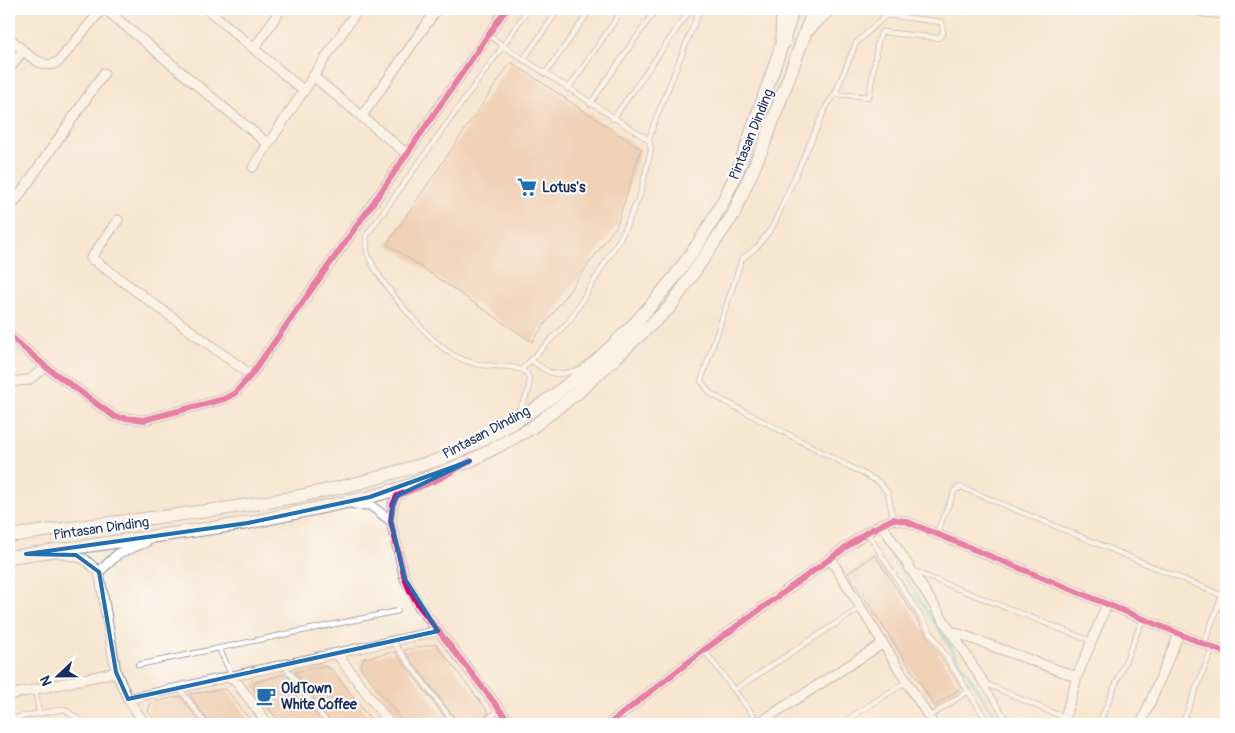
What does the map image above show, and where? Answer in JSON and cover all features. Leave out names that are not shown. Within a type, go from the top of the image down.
[{"type":"main road","points":[[783,42],[784,9]]},
{"type":"main road","name":"Pintasan Dinding","points":[[9,536],[224,508],[320,492],[368,481],[442,458],[510,424],[540,406],[586,368],[636,322],[666,288],[703,236],[734,180],[793,9]]},
{"type":"main road","name":"Pintasan Dinding","points":[[9,557],[248,522],[407,486],[470,461],[530,429],[576,393],[670,307],[734,215],[765,142],[814,9]]},
{"type":"main road","points":[[808,28],[827,9]]},
{"type":"main road","points":[[1203,9],[1226,11]]},
{"type":"street","points":[[9,37],[23,50],[47,66],[56,64],[103,9],[268,144]]},
{"type":"street","points":[[207,9],[304,91]]},
{"type":"street","points":[[254,49],[281,9]]},
{"type":"street","points":[[253,167],[358,9]]},
{"type":"street","points":[[362,116],[437,9]]},
{"type":"street","points":[[9,335],[46,368],[116,417],[144,420],[224,399],[235,393],[251,375],[385,186],[506,9]]},
{"type":"street","points":[[9,70],[23,50]]},
{"type":"street","points":[[9,210],[104,73]]},
{"type":"street","points":[[313,76],[407,154]]},
{"type":"street","points":[[118,220],[91,258],[251,375]]},
{"type":"street","points":[[9,382],[29,380],[46,368]]},
{"type":"street","points":[[470,461],[441,478],[397,496],[393,505],[391,521],[405,579],[419,606],[511,724]]},
{"type":"street","points":[[332,504],[370,505],[391,521]]},
{"type":"street","points":[[609,724],[704,650],[830,558],[866,532],[892,519],[936,534],[1226,653]]},
{"type":"street","points":[[881,523],[984,684]]},
{"type":"street","points":[[99,572],[110,560],[132,547],[185,532]]},
{"type":"street","points":[[26,554],[76,555],[84,559],[99,572],[116,672],[128,699],[145,724]]},
{"type":"street","points":[[830,558],[930,721]]},
{"type":"street","points":[[1064,721],[1077,677],[1107,604]]},
{"type":"street","points":[[128,699],[438,631]]},
{"type":"street","points":[[951,631],[1077,677]]},
{"type":"street","points":[[1141,724],[1179,634]]},
{"type":"street","points":[[759,724],[882,644]]},
{"type":"street","points":[[337,654],[390,724]]},
{"type":"street","points":[[9,695],[116,672]]},
{"type":"street","points":[[232,676],[268,724]]},
{"type":"lane","points":[[510,424],[529,388],[527,374],[522,369],[476,364],[454,356],[437,342],[388,289],[367,254],[366,236],[528,9]]},
{"type":"lane","points":[[523,60],[559,9]]},
{"type":"lane","points":[[545,74],[591,9]]},
{"type":"lane","points":[[568,89],[623,9]]},
{"type":"lane","points":[[590,104],[656,9]]},
{"type":"lane","points":[[613,119],[691,9]]},
{"type":"lane","points":[[522,369],[570,320],[622,235],[640,195],[651,150],[649,140],[700,9]]},
{"type":"lane","points":[[835,94],[868,97],[878,40],[882,32],[938,38],[943,34],[942,22],[889,14],[856,43],[835,94],[826,107],[773,226],[758,246],[742,259],[701,381],[711,394],[879,482],[888,493],[892,519]]},
{"type":"lane","points":[[488,34],[523,60],[613,119],[649,140]]},
{"type":"lane","points":[[385,186],[396,194]]},
{"type":"lane","points":[[531,360],[545,372],[553,375],[586,368]]},
{"type":"lane","points":[[936,534],[955,490],[961,487],[1224,596],[1204,644]]},
{"type":"lane","points":[[866,532],[989,724]]},
{"type":"lane","points":[[912,571],[1091,641]]},
{"type":"lane","points":[[734,690],[860,608]]},
{"type":"lane","points":[[138,665],[398,611]]},
{"type":"lane","points":[[1099,724],[1143,619]]},
{"type":"lane","points":[[392,642],[455,724]]},
{"type":"lane","points":[[1182,724],[1213,647]]},
{"type":"lane","points":[[219,648],[232,676]]},
{"type":"lane","points":[[704,650],[759,724]]},
{"type":"lane","points":[[284,665],[328,724]]},
{"type":"lane","points":[[840,724],[906,682]]},
{"type":"lane","points":[[984,684],[1064,721]]},
{"type":"lane","points":[[984,684],[1009,724]]},
{"type":"lane","points":[[179,688],[206,724]]},
{"type":"lane","points":[[36,689],[39,713]]},
{"type":"lane","points":[[930,721],[968,691]]},
{"type":"lane","points":[[9,719],[64,709],[85,724]]},
{"type":"lane","points":[[481,724],[500,710]]},
{"type":"highlighted area","points":[[470,461],[397,496],[393,505],[391,521],[405,579],[438,631],[128,699],[116,672],[99,572],[76,555],[26,554],[248,523],[370,497]]},
{"type":"building","name":"Lotus's","points":[[511,62],[641,149],[617,225],[532,342],[387,244]]},
{"type":"building","points":[[875,555],[961,688],[935,706],[848,573]]},
{"type":"building","points":[[436,644],[489,713],[477,724],[459,724],[404,650]]},
{"type":"building","points":[[395,652],[450,724],[405,724],[360,667],[364,658]]},
{"type":"building","points":[[323,666],[332,669],[374,724],[332,724],[295,672]]},
{"type":"building","points":[[286,674],[323,724],[281,724],[254,689],[255,682]]},
{"type":"building","points":[[226,689],[253,724],[210,724],[189,694]]},
{"type":"building","points":[[180,696],[201,724],[159,724],[148,711],[151,703]]},
{"type":"waterway","points":[[882,541],[1000,724]]},
{"type":"cycle path","points":[[9,335],[46,367],[115,417],[144,420],[224,399],[235,393],[251,375],[385,186],[506,9]]},
{"type":"cycle path","points":[[470,461],[441,478],[397,496],[393,505],[391,521],[405,579],[410,591],[419,606],[511,724]]},
{"type":"cycle path","points":[[609,724],[704,650],[867,532],[893,519],[905,521],[1226,653]]},
{"type":"place","name":"Lotus's","points":[[527,187]]},
{"type":"place","name":"OldTown White Coffee","points":[[266,696]]}]
